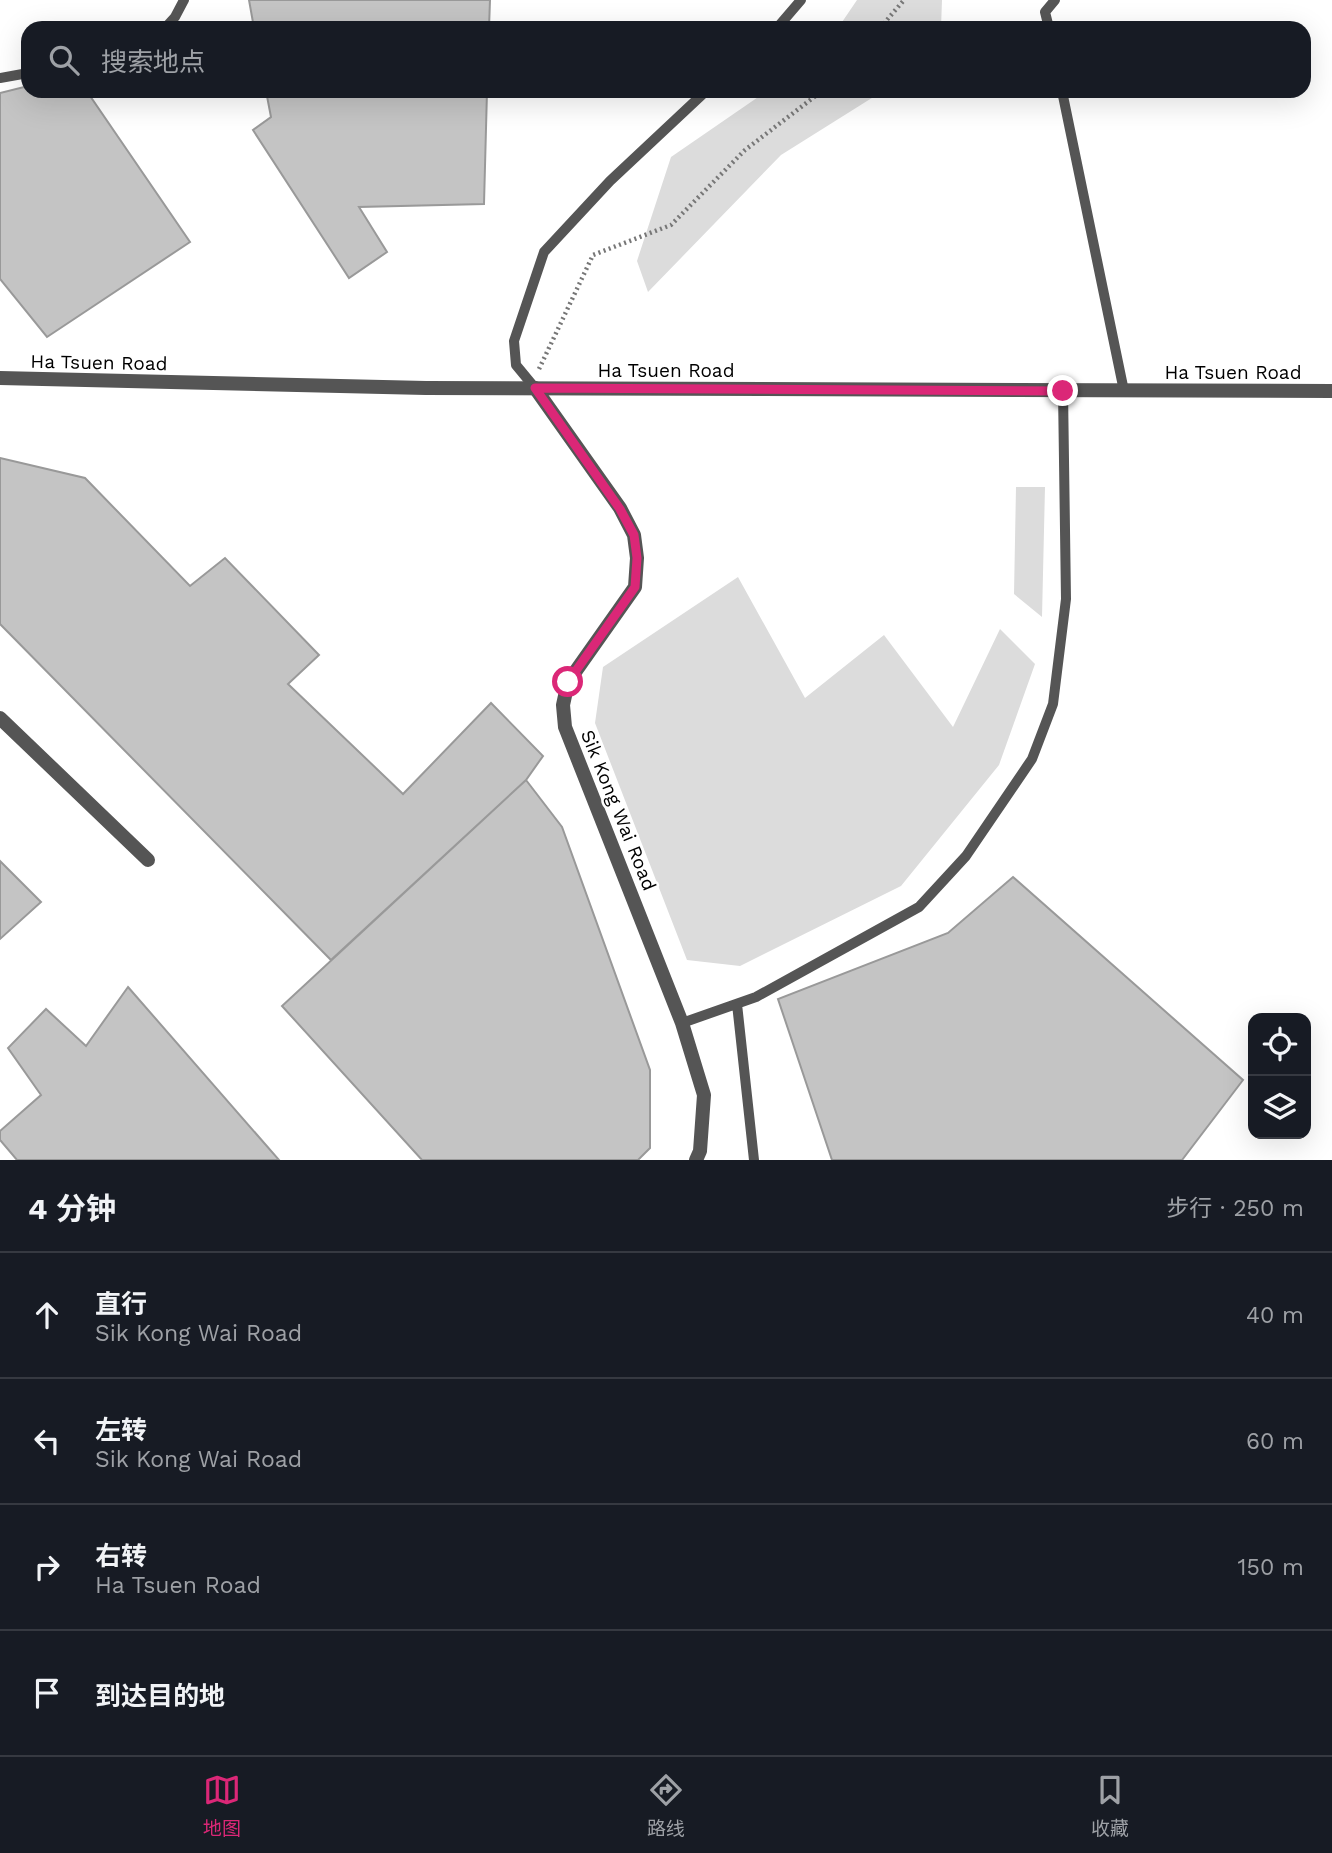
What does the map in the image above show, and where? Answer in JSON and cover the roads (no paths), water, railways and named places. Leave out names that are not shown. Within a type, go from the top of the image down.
[{"type":"street","name":"Ha Tsuen Road","points":[[0,378],[535,388],[1332,391]]},
{"type":"street","name":"Sik Kong Wai Road","points":[[535,388],[620,509],[634,535],[635,587],[568,682],[563,705],[565,727],[682,1023],[704,1095],[700,1151],[696,1160]]},
{"type":"street","points":[[0,718],[148,860]]},
{"type":"lane","points":[[170,21],[184,0]]},
{"type":"lane","points":[[783,21],[801,0]]},
{"type":"lane","points":[[1047,21],[1045,12],[1055,0]]},
{"type":"lane","points":[[0,78],[21,74]]},
{"type":"lane","points":[[535,388],[516,365],[514,341],[544,252],[610,181],[699,98]]},
{"type":"lane","points":[[1063,98],[1124,391]]},
{"type":"lane","points":[[682,1023],[737,1004],[839,953],[919,907],[966,856],[1032,759],[1053,704],[1066,598],[1063,391]]},
{"type":"lane","points":[[737,1004],[754,1160]]}]
